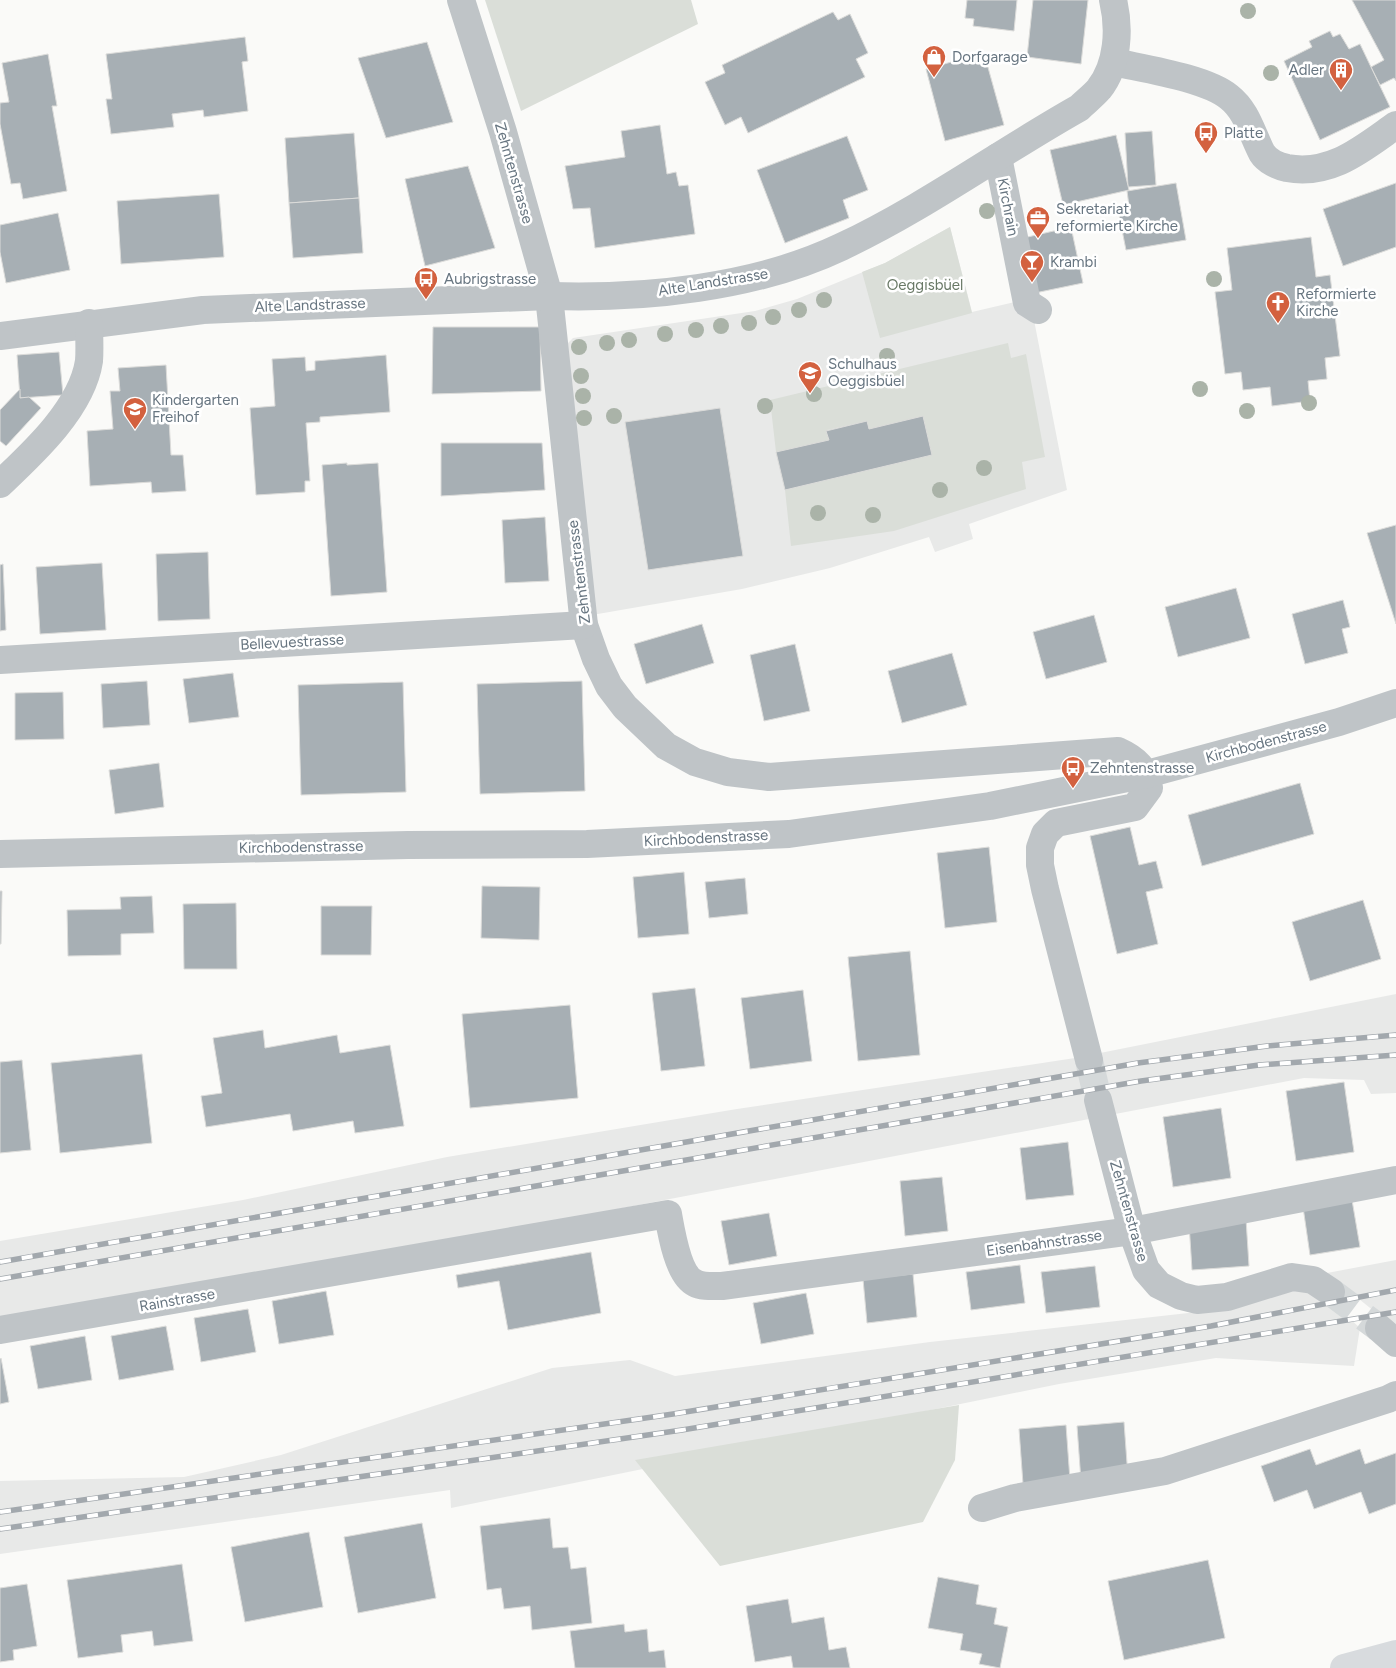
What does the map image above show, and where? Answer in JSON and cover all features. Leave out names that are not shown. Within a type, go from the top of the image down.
[{"type":"main road","points":[[1344,1668],[1396,1654]]},
{"type":"street","name":"Zehntenstrasse","points":[[461,0],[503,132],[549,296],[584,625],[609,686],[625,707],[653,737],[666,746],[695,762],[728,772],[769,777],[1118,751],[1133,758],[1147,774]]},
{"type":"street","points":[[1113,0],[1116,37],[1114,62],[1212,86],[1230,98],[1244,115],[1263,155],[1278,166],[1302,170],[1324,169],[1356,153],[1396,125]]},
{"type":"street","name":"Alte Landstrasse","points":[[0,336],[89,323],[202,310],[549,296],[598,298],[731,282],[785,269],[840,248],[874,230],[1079,108],[1098,90],[1114,62]]},
{"type":"street","name":"Kirchrain","points":[[998,157],[1027,303],[1038,310]]},
{"type":"street","points":[[0,484],[69,411],[82,386],[89,361],[89,323]]},
{"type":"street","name":"Bellevuestrasse","points":[[0,660],[584,625]]},
{"type":"street","name":"Kirchbodenstrasse","points":[[0,854],[408,845],[587,844],[789,834],[990,806],[1147,774],[1339,722],[1396,703]]},
{"type":"street","points":[[1088,1060],[1045,889],[1040,865],[1040,848],[1045,834],[1056,823],[1135,807],[1150,788],[1147,774]]},
{"type":"street","name":"Zehntenstrasse","points":[[1098,1100],[1132,1231],[1146,1270],[1152,1278],[1166,1289],[1181,1296],[1197,1300],[1214,1300],[1292,1277],[1313,1280],[1332,1292]]},
{"type":"street","name":"Eisenbahnstrasse","points":[[690,1280],[700,1285],[722,1286],[1132,1231],[1396,1180]]},
{"type":"street","name":"Rainstrasse","points":[[0,1330],[668,1214],[673,1240],[685,1273],[690,1280]]},
{"type":"street","points":[[982,1508],[1015,1498],[1164,1471],[1396,1395]]},
{"type":"shaded area","name":"Schulhaus Oeggisbüel","points":[[950,227],[972,312],[1023,300],[1034,320],[1067,490],[969,524],[973,539],[935,552],[929,537],[830,568],[742,589],[592,615],[567,344],[573,338],[755,311],[797,299],[885,263]]},
{"type":"shaded area","points":[[1396,994],[1396,1093],[1371,1094],[1364,1080],[1304,1078],[0,1327],[0,1241],[243,1200],[447,1157],[737,1109],[1075,1058]]},
{"type":"shaded area","points":[[1396,1260],[1396,1329],[1327,1273]]},
{"type":"shaded area","points":[[1304,1286],[1325,1296],[1360,1328],[1354,1366],[1216,1358],[1059,1384],[451,1508],[450,1490],[0,1554],[0,1481],[184,1477],[281,1455],[552,1368],[630,1360],[675,1376],[930,1342],[1233,1308]]},
{"type":"green space","points":[[485,0],[691,0],[698,24],[521,111]]},
{"type":"green space","name":"Oeggisbüel","points":[[950,227],[972,313],[880,338],[862,272],[885,263]]},
{"type":"green space","points":[[1008,343],[1011,358],[1026,354],[1045,457],[1022,462],[1026,489],[894,531],[791,546],[785,490],[931,455],[923,416],[869,429],[867,421],[827,430],[829,440],[776,452],[770,400]]},
{"type":"green space","points":[[959,1405],[955,1460],[923,1522],[720,1566],[635,1460]]},
{"type":"building","points":[[967,0],[1017,0],[1014,31],[973,26],[974,19],[965,18]]},
{"type":"building","points":[[1033,0],[1088,0],[1081,64],[1027,57]]},
{"type":"building","points":[[1352,0],[1396,0],[1396,81],[1394,78],[1380,85],[1371,67],[1384,60]]},
{"type":"building","points":[[833,12],[838,20],[850,14],[868,53],[856,59],[865,77],[748,133],[741,117],[725,125],[705,82],[725,73],[722,65]]},
{"type":"building","name":"Adler","points":[[1330,31],[1333,37],[1340,34],[1349,49],[1360,44],[1390,107],[1320,140],[1284,61],[1312,47],[1309,41]]},
{"type":"building","points":[[245,37],[248,61],[242,62],[248,111],[204,117],[203,110],[172,114],[174,127],[111,134],[106,99],[112,99],[106,54]]},
{"type":"building","points":[[427,42],[453,122],[386,138],[358,58]]},
{"type":"building","points":[[984,53],[1004,125],[945,141],[926,69]]},
{"type":"building","points":[[48,54],[57,106],[52,106],[67,191],[23,199],[20,183],[11,184],[0,124],[0,103],[9,102],[2,63]]},
{"type":"building","points":[[660,125],[667,174],[676,172],[679,186],[688,185],[695,234],[595,248],[590,208],[573,209],[565,166],[625,157],[621,131]]},
{"type":"building","points":[[1152,131],[1156,185],[1128,187],[1125,133]]},
{"type":"building","points":[[354,133],[359,198],[289,203],[285,138]]},
{"type":"building","points":[[1116,135],[1129,190],[1063,205],[1050,150]]},
{"type":"building","points":[[847,136],[868,190],[843,200],[849,218],[785,243],[757,170]]},
{"type":"building","points":[[468,166],[495,248],[425,266],[405,179]]},
{"type":"building","points":[[1176,183],[1186,240],[1126,250],[1119,215],[1130,213],[1127,191]]},
{"type":"building","points":[[1396,183],[1396,247],[1343,266],[1323,209]]},
{"type":"building","points":[[219,194],[224,257],[121,264],[117,201]]},
{"type":"building","points":[[359,198],[363,253],[293,258],[289,203]]},
{"type":"building","points":[[58,213],[70,270],[6,283],[0,252],[0,225]]},
{"type":"building","points":[[1071,227],[1083,283],[1030,294],[1019,239]]},
{"type":"building","name":"Reformierte Kirche","points":[[1311,237],[1316,277],[1330,275],[1340,356],[1325,358],[1327,379],[1308,381],[1310,401],[1272,406],[1270,387],[1243,390],[1241,372],[1225,374],[1215,292],[1232,290],[1227,248]]},
{"type":"building","points":[[433,327],[540,327],[541,391],[432,394]]},
{"type":"building","points":[[59,352],[63,395],[20,398],[17,355]]},
{"type":"building","points":[[386,355],[390,412],[320,417],[320,422],[306,423],[310,481],[305,481],[305,492],[256,495],[250,408],[275,406],[272,359],[305,357],[306,371],[315,370],[315,361]]},
{"type":"building","name":"Kindergarten Freihof","points":[[166,365],[171,455],[183,455],[186,491],[152,493],[151,482],[90,486],[87,431],[113,429],[110,391],[120,391],[118,368]]},
{"type":"building","points":[[20,389],[20,398],[29,397],[41,408],[6,446],[0,441],[0,410]]},
{"type":"building","points":[[720,408],[743,556],[648,570],[625,422]]},
{"type":"building","points":[[923,416],[932,455],[785,490],[776,452],[829,440],[826,431],[867,421],[869,429]]},
{"type":"building","points":[[441,443],[542,443],[545,490],[441,496]]},
{"type":"building","points":[[347,463],[347,465],[378,463],[387,592],[331,596],[322,465]]},
{"type":"building","points":[[545,517],[549,581],[505,583],[502,520]]},
{"type":"building","points":[[1396,525],[1396,624],[1367,533]]},
{"type":"building","points":[[208,552],[210,619],[158,621],[156,554]]},
{"type":"building","points":[[102,563],[106,630],[40,634],[36,567]]},
{"type":"building","points":[[3,564],[6,630],[0,631],[0,565]]},
{"type":"building","points":[[1236,588],[1250,638],[1178,657],[1165,607]]},
{"type":"building","points":[[1343,600],[1350,627],[1342,629],[1348,653],[1305,664],[1292,614]]},
{"type":"building","points":[[1094,615],[1107,662],[1046,679],[1033,632]]},
{"type":"building","points":[[702,624],[714,663],[646,684],[634,644]]},
{"type":"building","points":[[795,644],[810,711],[764,721],[750,655]]},
{"type":"building","points":[[952,653],[967,705],[902,723],[888,671]]},
{"type":"building","points":[[233,673],[239,717],[189,723],[183,679]]},
{"type":"building","points":[[147,681],[150,725],[103,728],[101,684]]},
{"type":"building","points":[[582,681],[585,791],[480,794],[477,684]]},
{"type":"building","points":[[403,682],[406,792],[301,795],[298,685]]},
{"type":"building","points":[[63,692],[64,739],[15,740],[15,693]]},
{"type":"building","points":[[159,763],[164,807],[115,814],[109,770]]},
{"type":"building","points":[[1300,783],[1314,834],[1202,866],[1188,815]]},
{"type":"building","points":[[1130,827],[1139,865],[1156,861],[1163,888],[1146,892],[1158,944],[1117,954],[1090,836]]},
{"type":"building","points":[[989,847],[997,922],[945,928],[937,853]]},
{"type":"building","points":[[684,872],[689,934],[638,938],[633,877]]},
{"type":"building","points":[[745,878],[748,914],[709,918],[705,882]]},
{"type":"building","points":[[482,886],[540,887],[539,940],[481,938]]},
{"type":"building","points":[[0,891],[2,891],[1,944],[0,944]]},
{"type":"building","points":[[152,896],[154,933],[121,934],[121,955],[68,956],[67,910],[121,909],[120,897]]},
{"type":"building","points":[[1363,900],[1381,959],[1310,981],[1292,922]]},
{"type":"building","points":[[236,903],[237,969],[184,969],[183,904]]},
{"type":"building","points":[[321,906],[372,906],[371,955],[321,955]]},
{"type":"building","points":[[910,951],[920,1055],[858,1061],[848,957]]},
{"type":"building","points":[[695,988],[705,1066],[661,1071],[652,993]]},
{"type":"building","points":[[803,990],[812,1061],[750,1069],[741,998]]},
{"type":"building","points":[[570,1005],[578,1098],[470,1108],[462,1014]]},
{"type":"building","points":[[263,1030],[265,1048],[337,1035],[340,1053],[390,1045],[404,1126],[355,1133],[353,1121],[293,1131],[290,1114],[206,1127],[201,1096],[222,1093],[213,1038]]},
{"type":"building","points":[[142,1054],[152,1143],[60,1153],[51,1063]]},
{"type":"building","points":[[22,1060],[31,1150],[0,1153],[0,1062]]},
{"type":"building","points":[[1344,1082],[1354,1152],[1296,1161],[1286,1091]]},
{"type":"building","points":[[1221,1108],[1231,1178],[1173,1187],[1163,1117]]},
{"type":"building","points":[[1068,1142],[1074,1195],[1026,1200],[1020,1148]]},
{"type":"building","points":[[942,1177],[948,1231],[905,1236],[900,1181]]},
{"type":"building","points":[[1352,1200],[1360,1247],[1310,1255],[1303,1207]]},
{"type":"building","points":[[769,1213],[777,1256],[729,1265],[721,1221]]},
{"type":"building","points":[[1246,1219],[1249,1266],[1192,1270],[1189,1223]]},
{"type":"building","points":[[591,1252],[601,1313],[508,1330],[499,1281],[458,1288],[456,1275]]},
{"type":"building","points":[[1020,1265],[1025,1303],[971,1310],[966,1272]]},
{"type":"building","points":[[1095,1266],[1100,1307],[1046,1313],[1041,1272]]},
{"type":"building","points":[[913,1274],[917,1317],[867,1323],[863,1279]]},
{"type":"building","points":[[326,1291],[334,1335],[279,1344],[272,1301]]},
{"type":"building","points":[[806,1293],[814,1334],[761,1344],[753,1303]]},
{"type":"building","points":[[248,1309],[256,1352],[201,1362],[194,1318]]},
{"type":"building","points":[[166,1326],[174,1370],[119,1380],[111,1336]]},
{"type":"building","points":[[85,1336],[92,1380],[38,1389],[30,1346]]},
{"type":"building","points":[[0,1359],[9,1402],[0,1404]]},
{"type":"building","points":[[1124,1422],[1128,1477],[1081,1481],[1077,1426]]},
{"type":"building","points":[[1066,1425],[1070,1480],[1023,1484],[1019,1429]]},
{"type":"building","points":[[1310,1449],[1316,1465],[1360,1449],[1365,1464],[1396,1453],[1396,1504],[1369,1514],[1361,1492],[1314,1509],[1307,1490],[1274,1502],[1261,1466]]},
{"type":"building","points":[[550,1518],[553,1548],[568,1547],[571,1569],[586,1567],[592,1623],[532,1630],[530,1606],[504,1609],[501,1588],[487,1590],[480,1526]]},
{"type":"building","points":[[422,1523],[436,1598],[358,1613],[344,1537]]},
{"type":"building","points":[[309,1532],[323,1607],[245,1622],[231,1547]]},
{"type":"building","points":[[1208,1560],[1225,1638],[1124,1660],[1108,1581]]},
{"type":"building","points":[[182,1564],[193,1641],[154,1646],[152,1631],[121,1635],[123,1652],[78,1658],[67,1580]]},
{"type":"building","points":[[938,1577],[979,1585],[976,1604],[997,1608],[994,1624],[1008,1627],[1000,1668],[979,1664],[982,1654],[960,1650],[963,1634],[928,1628]]},
{"type":"building","points":[[27,1584],[37,1646],[13,1650],[14,1660],[0,1662],[0,1588]]},
{"type":"building","points":[[788,1599],[792,1623],[824,1617],[829,1650],[846,1647],[850,1668],[793,1668],[791,1656],[755,1662],[746,1606]]},
{"type":"building","points":[[624,1624],[625,1632],[647,1629],[649,1652],[664,1650],[666,1668],[575,1668],[570,1631]]},
{"type":"tunnel","points":[[1089,1060],[1098,1100]]},
{"type":"tunnel","points":[[1331,1292],[1379,1328]]},
{"type":"railway","points":[[0,1262],[1138,1063],[1267,1046],[1396,1035]]},
{"type":"railway","points":[[0,1279],[1141,1081],[1259,1065],[1396,1055]]},
{"type":"railway","points":[[0,1512],[673,1414],[1211,1326],[1396,1290]]},
{"type":"railway","points":[[0,1529],[682,1430],[1396,1312]]},
{"type":"place","name":"Dorfgarage","points":[[934,78]]},
{"type":"place","name":"Adler","points":[[1341,91]]},
{"type":"place","name":"Platte","points":[[1206,154]]},
{"type":"place","name":"Sekretariat reformierte Kirche","points":[[1038,239]]},
{"type":"place","name":"Krambi","points":[[1032,283]]},
{"type":"place","name":"Aubrigstrasse","points":[[426,300]]},
{"type":"place","name":"Reformierte Kirche","points":[[1278,324]]},
{"type":"place","name":"Schulhaus Oeggisbüel","points":[[810,394]]},
{"type":"place","name":"Kindergarten Freihof","points":[[135,430]]},
{"type":"place","name":"Zehntenstrasse","points":[[1073,789]]}]
